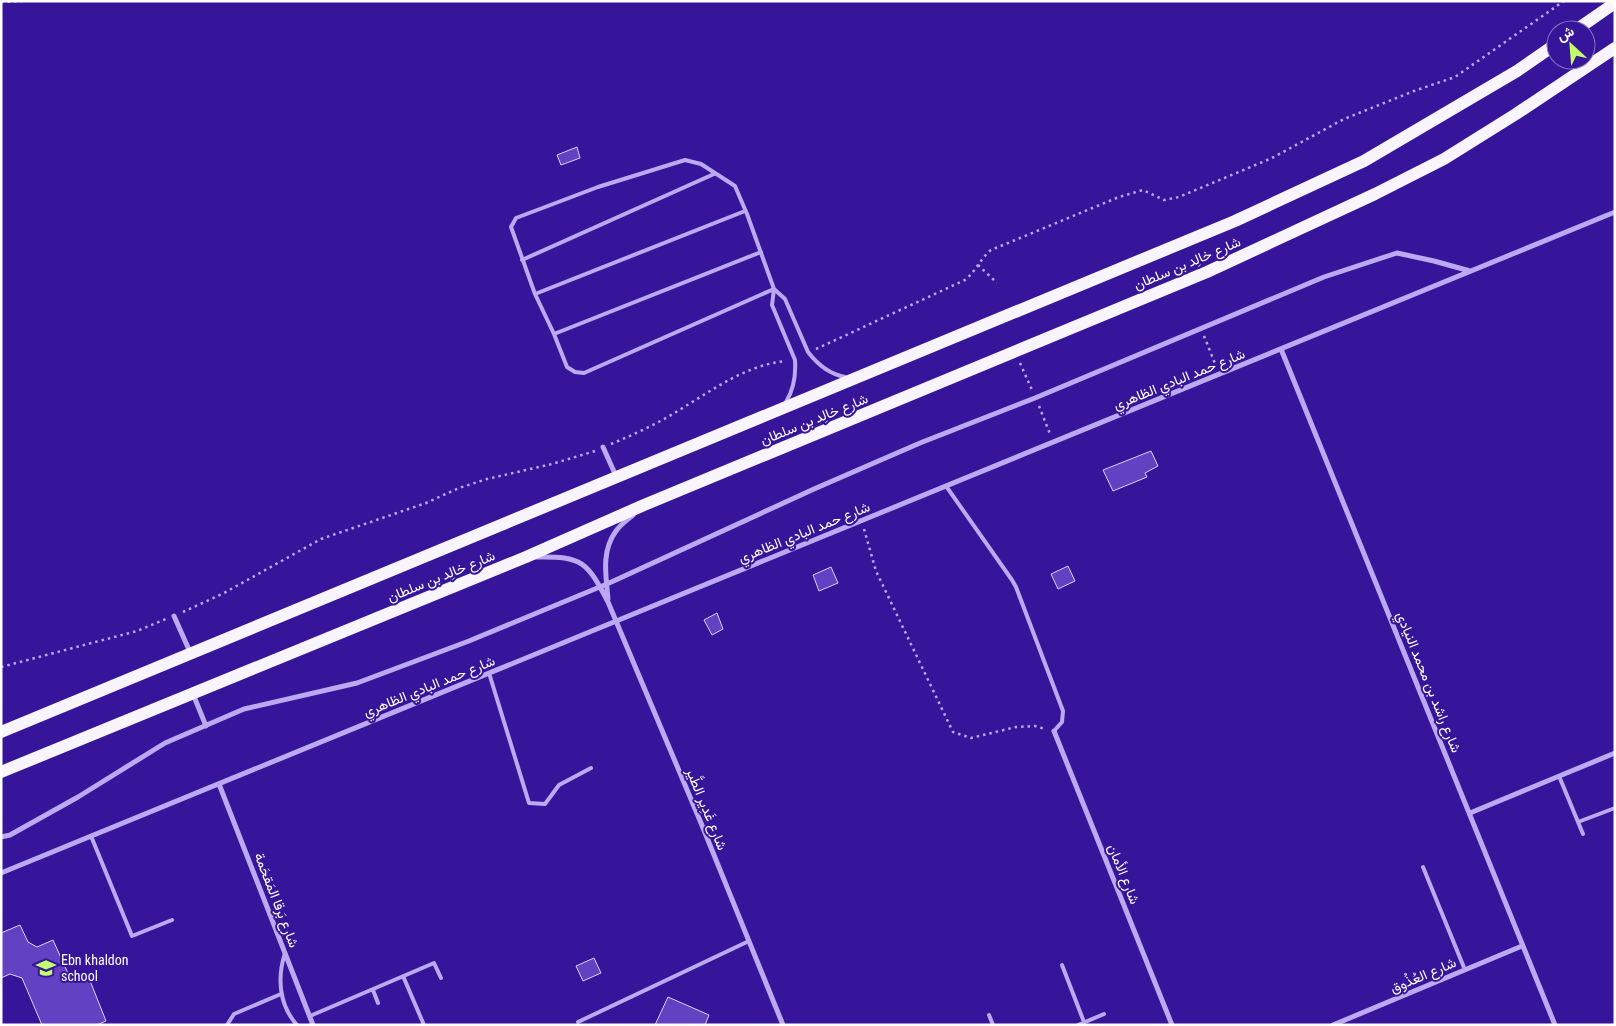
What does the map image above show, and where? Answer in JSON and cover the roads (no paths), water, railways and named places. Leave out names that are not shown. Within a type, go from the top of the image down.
[{"type":"main road","points":[[1590,20],[1615,3]]},
{"type":"main road","name":"شارع خالِد بن سلطان","points":[[1,772],[526,557],[644,505],[1207,272],[1375,194],[1444,159],[1615,48]]},
{"type":"main road","name":"شارع خالِد بن سلطان","points":[[1,732],[1235,221],[1364,161],[1517,71],[1546,51]]},
{"type":"street","name":"شارع حمد البادي الظاهري","points":[[1,873],[1615,212]]},
{"type":"street","points":[[1,837],[10,835],[78,797],[165,743],[244,709],[356,683],[469,641],[607,584],[814,489],[920,443],[1035,398],[1324,278],[1397,253],[1470,271]]},
{"type":"street","name":"شارع راشد بن محمد النيادي","points":[[1281,349],[1555,1025]]},
{"type":"street","points":[[603,447],[616,476]]},
{"type":"street","name":"شارع غَدِير الطَّير","points":[[608,602],[605,565],[608,544],[616,530],[644,505]]},
{"type":"street","name":"شارع غَدِير الطَّير","points":[[526,557],[570,558],[582,564],[594,576],[617,621],[783,1025]]},
{"type":"street","points":[[174,616],[190,653]]},
{"type":"street","points":[[193,694],[206,726]]},
{"type":"street","name":"شارع الأمان","points":[[1054,731],[1172,1025]]},
{"type":"street","points":[[1470,813],[1615,753]]},
{"type":"street","name":"شارع بَرقا المَقحَمة","points":[[219,784],[313,1025]]},
{"type":"street","name":"شارع العُذُوق","points":[[1333,1025],[1522,946]]},
{"type":"lane","points":[[774,289],[584,373],[575,372],[567,368],[554,334],[535,294],[511,227],[516,218],[598,187],[685,160],[700,164],[735,186],[774,289],[785,299],[812,358],[834,374],[853,378]]},
{"type":"lane","points":[[522,260],[714,174]]},
{"type":"lane","points":[[535,294],[745,211]]},
{"type":"lane","points":[[554,334],[760,252]]},
{"type":"lane","points":[[774,289],[772,305],[796,369],[792,390],[782,408]]},
{"type":"lane","points":[[946,486],[1016,587],[1063,711],[1062,722],[1054,731]]},
{"type":"lane","points":[[489,673],[529,803],[545,804],[558,785],[591,768]]},
{"type":"lane","points":[[1559,776],[1583,834]]},
{"type":"lane","points":[[1578,822],[1615,808]]},
{"type":"lane","points":[[91,836],[132,936],[172,920]]},
{"type":"lane","points":[[1423,867],[1466,970]]},
{"type":"lane","points":[[578,1022],[749,941]]},
{"type":"lane","points":[[285,953],[280,973],[281,994],[289,1013],[297,1025]]},
{"type":"lane","points":[[310,1016],[434,963],[441,978]]},
{"type":"lane","points":[[1062,965],[1084,1022]]},
{"type":"lane","points":[[403,976],[424,1025]]},
{"type":"lane","points":[[373,990],[378,1003]]},
{"type":"lane","points":[[227,1025],[234,1014],[281,994]]},
{"type":"lane","points":[[1078,1025],[1104,1014]]},
{"type":"lane","points":[[989,1015],[993,1025]]},
{"type":"place","name":"Ebn khaldon school","points":[[46,968]]}]
